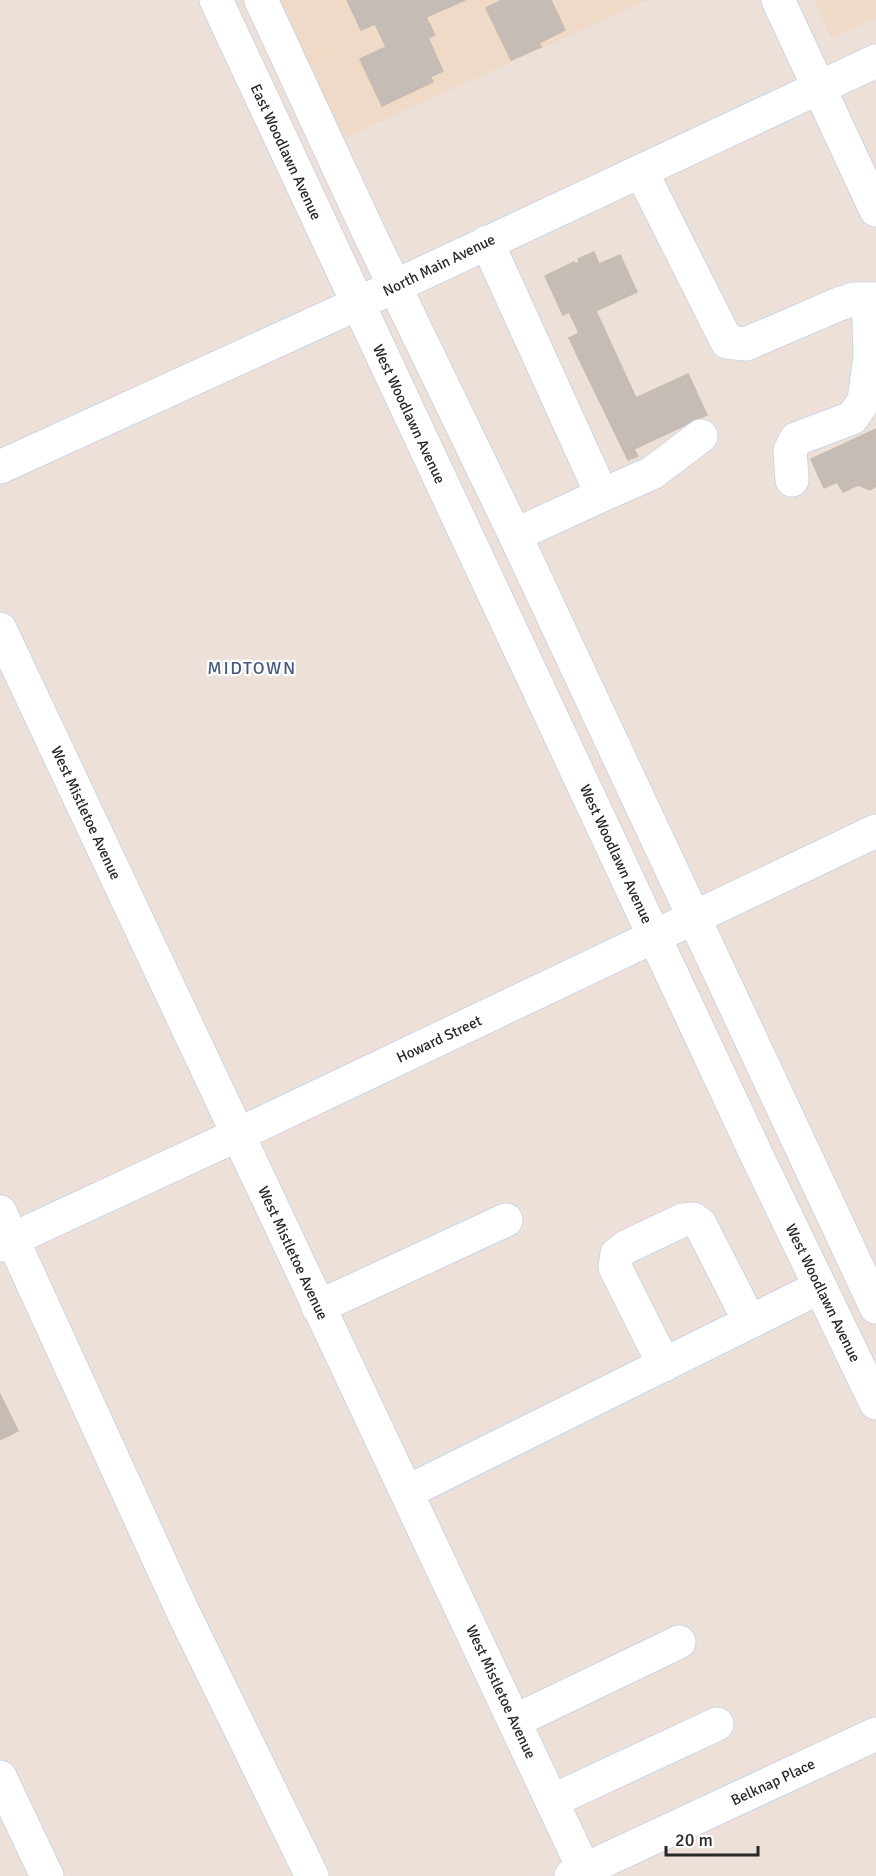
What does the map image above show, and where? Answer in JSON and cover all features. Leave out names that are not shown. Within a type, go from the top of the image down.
[{"type":"street","name":"East Woodlawn Avenue","points":[[216,0],[357,304]]},
{"type":"street","points":[[261,0],[368,231],[515,535],[876,1307]]},
{"type":"street","points":[[778,0],[876,210]]},
{"type":"street","name":"North Main Avenue","points":[[0,467],[396,286],[876,61]]},
{"type":"street","points":[[641,171],[727,342],[746,344],[854,299],[876,298]]},
{"type":"street","points":[[487,242],[602,495]]},
{"type":"street","name":"West Woodlawn Avenue","points":[[357,304],[876,1403]]},
{"type":"street","points":[[792,480],[790,451],[796,439],[852,418],[864,402],[870,356],[869,316],[876,305]]},
{"type":"street","points":[[515,535],[652,473],[701,436]]},
{"type":"street","name":"West Mistletoe Avenue","points":[[0,629],[552,1801],[581,1874]]},
{"type":"street","name":"Howard Street","points":[[4,1232],[237,1135],[876,831]]},
{"type":"street","points":[[664,1365],[615,1267],[616,1254],[626,1247],[683,1220],[693,1219],[700,1224],[750,1322]]},
{"type":"street","points":[[318,1308],[506,1220]]},
{"type":"street","points":[[4,1232],[183,1612],[312,1876]]},
{"type":"street","points":[[407,1492],[820,1287]]},
{"type":"street","points":[[514,1721],[679,1642]]},
{"type":"street","points":[[552,1801],[717,1724]]},
{"type":"street","name":"Belknap Place","points":[[581,1874],[876,1734]]},
{"type":"street","points":[[0,1777],[47,1876]]},
{"type":"shaded area","points":[[276,0],[648,0],[340,140]]},
{"type":"shaded area","points":[[814,0],[876,0],[876,18],[831,38]]},
{"type":"building","points":[[347,0],[465,0],[426,17],[435,35],[428,38],[443,71],[430,77],[433,82],[382,106],[360,59],[386,47],[375,24],[361,30]]},
{"type":"building","points":[[502,0],[551,0],[565,30],[539,43],[541,47],[511,60],[486,8]]},
{"type":"building","points":[[594,252],[599,264],[620,255],[637,292],[596,311],[636,398],[688,374],[707,415],[634,449],[638,456],[628,460],[569,338],[579,333],[569,312],[563,315],[545,276],[574,262],[575,264],[579,262],[578,259]]},
{"type":"building","points":[[876,429],[876,486],[870,490],[858,485],[843,492],[837,482],[824,488],[811,459]]},
{"type":"building","points":[[0,1394],[18,1431],[0,1440]]},
{"type":"district","name":"MIDTOWN","points":[[252,668]]}]
